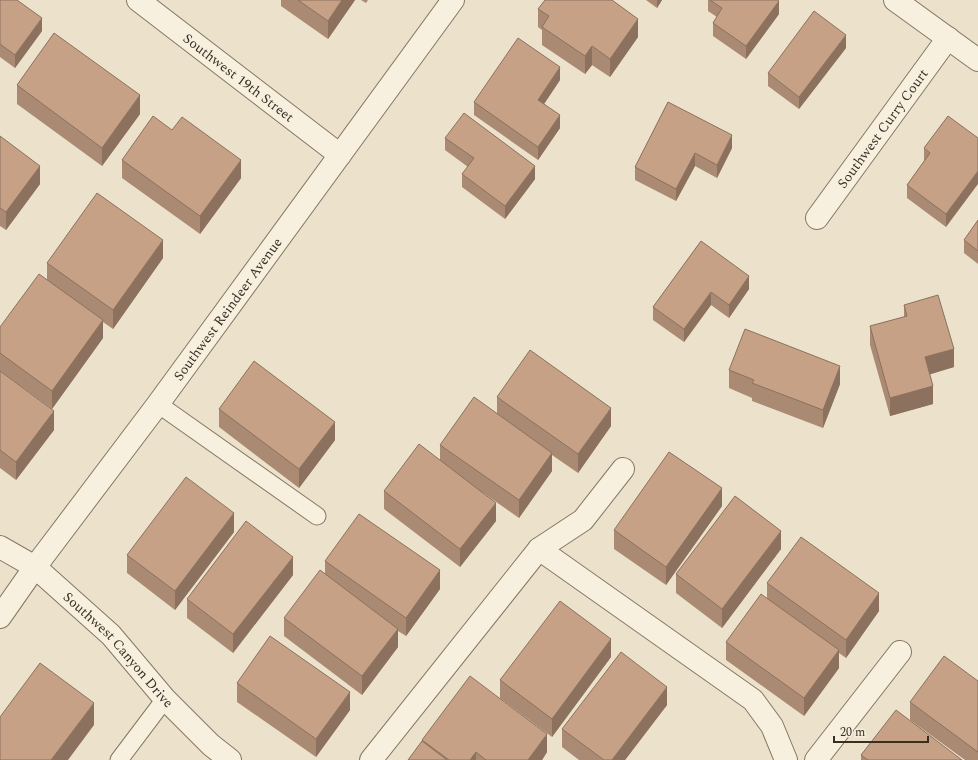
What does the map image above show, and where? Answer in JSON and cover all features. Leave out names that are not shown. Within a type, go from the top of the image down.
[{"type":"street","name":"Southwest 19th Street","points":[[138,0],[340,155]]},
{"type":"street","name":"Southwest Reindeer Avenue","points":[[0,617],[35,567],[158,404],[453,0]]},
{"type":"street","points":[[895,0],[978,60]]},
{"type":"street","name":"Southwest Curry Court","points":[[817,218],[948,38]]},
{"type":"street","points":[[371,760],[539,549],[583,520],[623,469]]},
{"type":"street","name":"Southwest Canyon Drive","points":[[0,547],[35,567],[111,635],[165,699],[211,746],[230,760]]},
{"type":"street","points":[[539,549],[753,700],[772,726],[786,760]]},
{"type":"street","points":[[816,760],[900,652]]},
{"type":"lane","points":[[158,404],[317,516]]},
{"type":"lane","points":[[119,760],[165,699]]},
{"type":"building","points":[[0,0],[17,0],[42,18],[15,55],[0,44]]},
{"type":"building","points":[[298,0],[342,0],[328,21]]},
{"type":"building","points":[[545,0],[612,0],[638,19],[610,59],[592,46],[585,56],[542,27],[549,16],[538,9]]},
{"type":"building","points":[[710,0],[779,1],[746,46],[713,23],[722,8]]},
{"type":"building","points":[[814,11],[846,35],[799,97],[768,73]]},
{"type":"building","points":[[54,33],[140,95],[102,148],[17,85]]},
{"type":"building","points":[[518,38],[560,67],[538,100],[560,115],[538,147],[474,102]]},
{"type":"building","points":[[668,102],[732,135],[717,165],[695,153],[676,189],[635,167]]},
{"type":"building","points":[[464,113],[535,166],[505,206],[462,174],[474,158],[445,138]]},
{"type":"building","points":[[153,116],[172,130],[182,117],[241,160],[200,216],[122,160]]},
{"type":"building","points":[[948,116],[978,138],[978,171],[946,214],[907,185],[930,153],[924,148]]},
{"type":"building","points":[[0,136],[40,166],[6,212],[0,208]]},
{"type":"building","points":[[97,193],[163,240],[113,310],[47,263]]},
{"type":"building","points":[[978,220],[978,251],[964,240]]},
{"type":"building","points":[[701,241],[749,276],[729,305],[711,292],[684,329],[653,307]]},
{"type":"building","points":[[39,274],[103,320],[52,391],[0,353],[0,327]]},
{"type":"building","points":[[938,295],[954,349],[925,357],[933,386],[890,398],[870,326],[907,316],[904,305]]},
{"type":"building","points":[[745,329],[840,366],[823,410],[752,383],[754,380],[729,370]]},
{"type":"building","points":[[530,350],[611,408],[578,454],[497,397]]},
{"type":"building","points":[[254,361],[335,422],[299,469],[219,409]]},
{"type":"building","points":[[0,371],[54,411],[16,462],[0,450]]},
{"type":"building","points":[[474,397],[552,453],[519,500],[440,445]]},
{"type":"building","points":[[419,444],[496,503],[460,549],[384,491]]},
{"type":"building","points":[[669,452],[722,488],[666,567],[614,530]]},
{"type":"building","points":[[186,477],[234,513],[175,591],[127,555]]},
{"type":"building","points":[[735,496],[781,531],[722,609],[676,574]]},
{"type":"building","points":[[359,514],[440,570],[406,618],[325,561]]},
{"type":"building","points":[[246,521],[293,557],[233,634],[187,599]]},
{"type":"building","points":[[801,537],[879,593],[846,640],[767,583]]},
{"type":"building","points":[[320,570],[398,629],[362,676],[284,618]]},
{"type":"building","points":[[761,594],[839,650],[804,698],[726,642]]},
{"type":"building","points":[[560,601],[611,639],[552,719],[500,680]]},
{"type":"building","points":[[270,636],[350,692],[316,739],[237,683]]},
{"type":"building","points":[[621,652],[667,687],[612,760],[604,760],[562,729]]},
{"type":"building","points":[[944,656],[978,681],[978,752],[910,702]]},
{"type":"building","points":[[40,663],[94,703],[51,760],[0,760],[0,717]]},
{"type":"building","points":[[470,676],[547,734],[528,760],[486,760],[476,752],[470,760],[449,760],[422,740]]},
{"type":"building","points":[[896,710],[962,760],[868,760],[861,755]]},
{"type":"building","points":[[422,741],[447,760],[408,760]]}]
